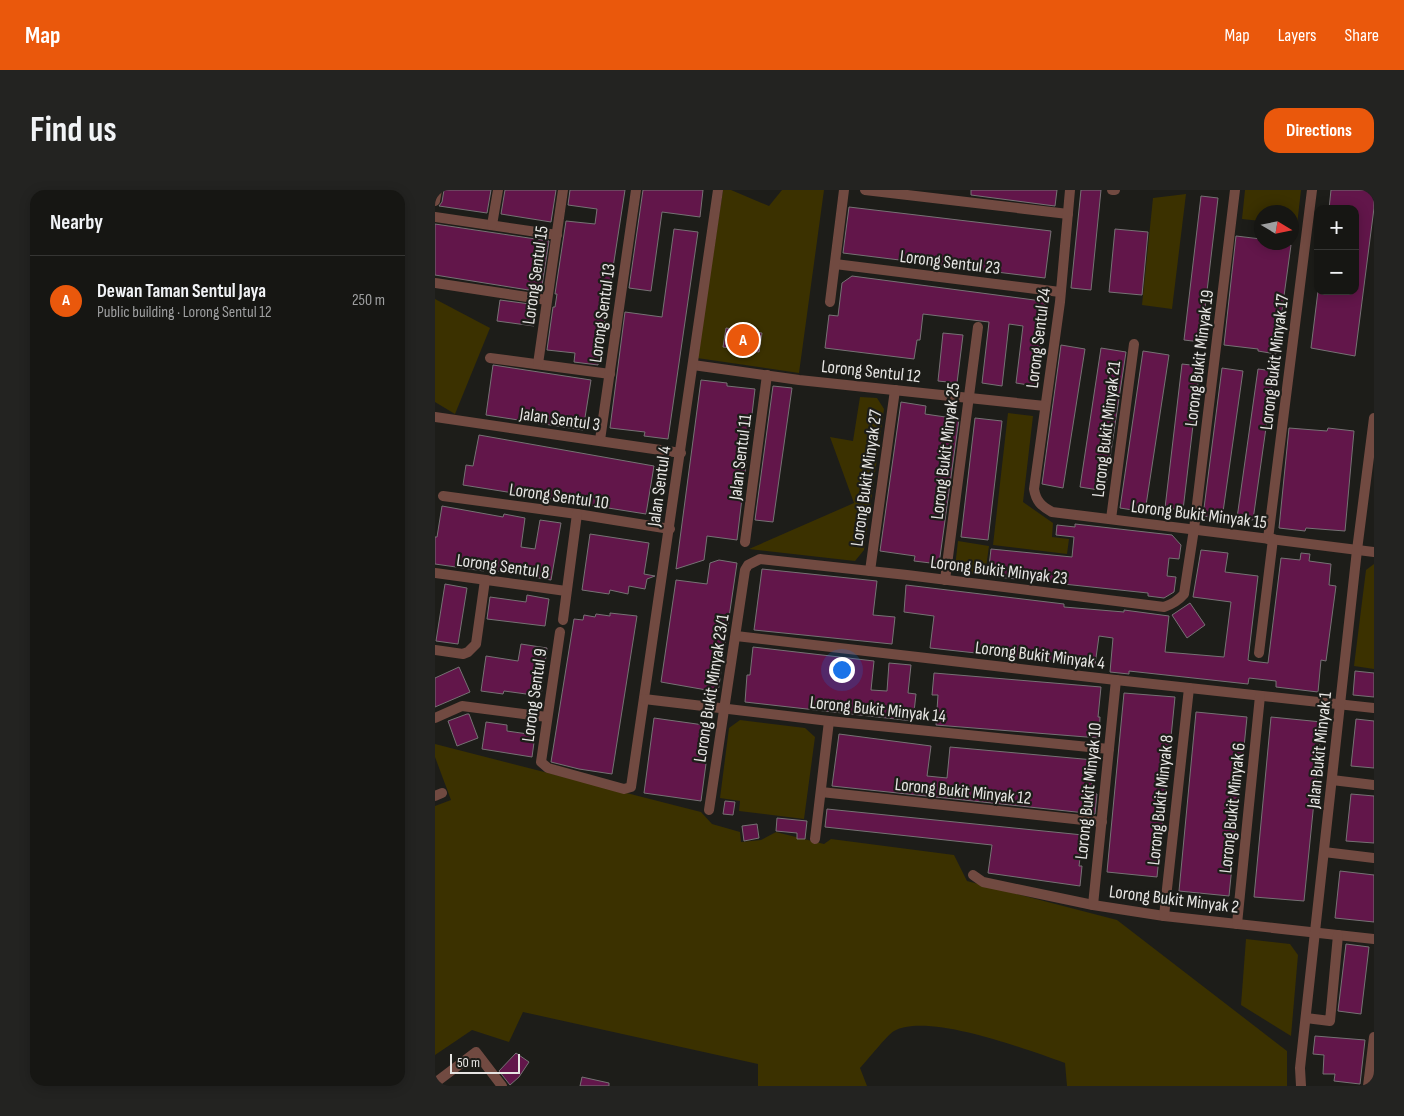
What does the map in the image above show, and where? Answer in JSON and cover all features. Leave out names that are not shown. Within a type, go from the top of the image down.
[{"type":"street","points":[[435,201],[437,190]]},
{"type":"street","points":[[492,225],[498,190]]},
{"type":"street","name":"Lorong Sentul 15","points":[[538,364],[563,190]]},
{"type":"street","name":"Lorong Sentul 13","points":[[600,440],[636,190]]},
{"type":"street","name":"Jalan Sentul 4","points":[[541,762],[548,768],[624,789],[631,787],[718,190]]},
{"type":"street","points":[[830,302],[844,190]]},
{"type":"street","points":[[865,190],[1068,214]]},
{"type":"street","name":"Lorong Sentul 24","points":[[1034,489],[1061,292],[1070,190]]},
{"type":"street","name":"Lorong Bukit Minyak 19","points":[[1195,530],[1235,190]]},
{"type":"street","name":"Lorong Bukit Minyak 17","points":[[1259,653],[1313,190]]},
{"type":"street","points":[[435,217],[557,235]]},
{"type":"street","name":"Lorong Sentul 23","points":[[835,264],[1061,292]]},
{"type":"street","points":[[435,283],[547,300]]},
{"type":"street","name":"Lorong Bukit Minyak 25","points":[[945,580],[977,327]]},
{"type":"street","name":"Lorong Bukit Minyak 21","points":[[1111,519],[1134,344]]},
{"type":"street","points":[[490,358],[610,374]]},
{"type":"street","name":"Lorong Sentul 12","points":[[693,365],[1045,406]]},
{"type":"street","name":"Jalan Sentul 11","points":[[745,542],[767,375]]},
{"type":"street","name":"Lorong Bukit Minyak 27","points":[[870,571],[895,390]]},
{"type":"street","name":"Jalan Sentul 3","points":[[435,417],[681,453]]},
{"type":"street","name":"Jalan Bukit Minyak 1","points":[[1301,1086],[1301,1068],[1315,932],[1357,550],[1374,418]]},
{"type":"street","name":"Lorong Bukit Minyak 15","points":[[1034,489],[1035,498],[1043,507],[1052,512],[1374,552]]},
{"type":"street","name":"Lorong Sentul 10","points":[[443,496],[577,514],[669,529]]},
{"type":"street","points":[[563,620],[577,514]]},
{"type":"street","name":"Lorong Bukit Minyak 23","points":[[745,570],[748,565],[760,560],[870,571],[1164,607],[1173,604],[1184,594],[1195,530]]},
{"type":"street","name":"Lorong Bukit Minyak 23/1","points":[[709,810],[745,570]]},
{"type":"street","name":"Lorong Sentul 8","points":[[435,573],[567,591]]},
{"type":"street","points":[[435,650],[463,654],[476,644],[485,580]]},
{"type":"street","name":"Lorong Sentul 9","points":[[541,762],[560,632]]},
{"type":"street","name":"Lorong Bukit Minyak 4","points":[[735,636],[1374,708]]},
{"type":"street","name":"Lorong Bukit Minyak 10","points":[[1093,905],[1116,680]]},
{"type":"street","name":"Lorong Bukit Minyak 8","points":[[1164,916],[1189,688]]},
{"type":"street","name":"Lorong Bukit Minyak 6","points":[[1237,924],[1260,696]]},
{"type":"street","name":"Lorong Bukit Minyak 14","points":[[644,699],[829,721],[1109,749]]},
{"type":"street","points":[[435,718],[462,706],[547,716]]},
{"type":"street","points":[[815,839],[829,721]]},
{"type":"street","points":[[1332,780],[1374,785]]},
{"type":"street","name":"Lorong Bukit Minyak 12","points":[[821,792],[1101,822]]},
{"type":"street","points":[[1324,852],[1374,858]]},
{"type":"street","name":"Lorong Bukit Minyak 2","points":[[973,876],[983,882],[1093,905],[1164,916],[1374,940]]},
{"type":"street","points":[[1306,1018],[1330,1021],[1338,935]]},
{"type":"street","points":[[1368,1086],[1374,1037]]},
{"type":"street","points":[[435,1084],[476,1052],[502,1086]]},
{"type":"shaded area","points":[[723,190],[731,190],[769,206],[782,190],[824,190],[799,373],[697,358]]},
{"type":"shaded area","points":[[1245,190],[1301,190],[1299,208],[1299,205],[1254,205],[1254,220],[1242,219]]},
{"type":"shaded area","points":[[1186,194],[1172,309],[1142,305],[1153,198]]},
{"type":"shaded area","points":[[435,299],[490,328],[455,414],[435,402]]},
{"type":"shaded area","points":[[860,397],[877,398],[884,409],[864,550],[855,561],[749,549],[854,503],[830,437],[853,441]]},
{"type":"shaded area","points":[[1008,413],[1033,416],[1023,502],[1053,523],[1052,537],[1069,539],[1067,554],[993,545]]},
{"type":"shaded area","points":[[958,541],[989,546],[985,575],[962,573],[955,567]]},
{"type":"shaded area","points":[[1374,564],[1374,669],[1354,666],[1366,570]]},
{"type":"shaded area","points":[[740,720],[805,728],[815,737],[804,819],[739,811],[740,801],[720,798],[729,728]]},
{"type":"shaded area","points":[[435,744],[701,812],[712,824],[740,832],[741,842],[761,840],[776,832],[824,844],[831,839],[954,855],[967,881],[1117,920],[1287,1051],[1287,1086],[1067,1086],[1065,1063],[1004,1042],[953,1029],[930,1026],[910,1026],[891,1033],[860,1068],[867,1086],[758,1086],[758,1064],[523,1012],[509,1042],[472,1030],[435,1055],[435,806],[451,800],[435,757]]},
{"type":"shaded area","points":[[1246,939],[1290,944],[1298,955],[1291,1036],[1241,1005]]},
{"type":"building","points":[[444,190],[491,190],[487,213],[439,206],[442,202]]},
{"type":"building","points":[[505,190],[556,190],[551,222],[501,214]]},
{"type":"building","points":[[570,190],[625,190],[598,365],[574,362],[575,353],[547,350],[553,307],[555,307],[557,294],[555,294],[566,221],[595,224],[597,209],[568,205]]},
{"type":"building","points":[[643,190],[703,190],[700,217],[662,212],[651,291],[629,288]]},
{"type":"building","points":[[971,190],[1057,190],[1055,206],[971,195]]},
{"type":"building","points":[[1081,190],[1101,190],[1091,290],[1071,288]]},
{"type":"building","points":[[1331,190],[1374,190],[1374,208],[1355,356],[1311,348],[1318,295],[1359,295],[1359,205],[1329,205]]},
{"type":"building","points":[[1201,196],[1218,198],[1201,342],[1184,340]]},
{"type":"building","points":[[849,207],[1051,231],[1045,278],[843,253]]},
{"type":"building","points":[[435,224],[549,241],[541,292],[435,275]]},
{"type":"building","points":[[674,229],[698,232],[668,439],[644,436],[645,432],[610,428],[625,312],[662,317]]},
{"type":"building","points":[[1115,229],[1148,232],[1142,295],[1109,292]]},
{"type":"building","points":[[1236,236],[1254,238],[1254,250],[1290,250],[1276,354],[1258,351],[1258,349],[1224,345]]},
{"type":"building","points":[[852,276],[1042,301],[1048,308],[1045,329],[1042,328],[1035,386],[1016,383],[1023,326],[1009,324],[1002,386],[982,383],[989,322],[923,314],[920,340],[917,340],[914,359],[825,348],[829,315],[838,316],[842,283]]},
{"type":"building","points":[[500,300],[537,305],[534,326],[497,321]]},
{"type":"building","points":[[726,328],[762,333],[759,352],[723,347]]},
{"type":"building","points":[[943,333],[963,335],[957,383],[938,381]]},
{"type":"building","points":[[1061,345],[1085,349],[1063,488],[1042,484]]},
{"type":"building","points":[[1101,348],[1126,352],[1105,491],[1080,487]]},
{"type":"building","points":[[1143,351],[1169,355],[1145,512],[1120,508]]},
{"type":"building","points":[[1182,364],[1200,366],[1183,510],[1165,508]]},
{"type":"building","points":[[493,365],[591,380],[583,430],[486,415]]},
{"type":"building","points":[[1222,368],[1243,371],[1222,519],[1203,516]]},
{"type":"building","points":[[1258,369],[1274,371],[1253,520],[1237,518]]},
{"type":"building","points":[[701,380],[727,383],[727,386],[755,389],[737,540],[707,536],[704,560],[676,569]]},
{"type":"building","points":[[773,386],[792,388],[773,522],[755,520]]},
{"type":"building","points":[[901,402],[926,406],[925,414],[959,419],[939,564],[914,561],[915,556],[880,551]]},
{"type":"building","points":[[975,418],[1002,421],[988,540],[961,537]]},
{"type":"building","points":[[1289,428],[1327,431],[1328,428],[1354,431],[1345,531],[1306,528],[1305,531],[1279,528]]},
{"type":"building","points":[[479,435],[654,466],[646,514],[463,485],[466,465],[473,466]]},
{"type":"building","points":[[442,506],[503,517],[504,514],[525,518],[521,547],[535,549],[540,520],[561,523],[551,580],[485,569],[484,571],[435,564],[435,537],[437,537]]},
{"type":"building","points":[[1075,524],[1172,535],[1181,545],[1179,559],[1169,558],[1167,576],[1176,577],[1174,592],[1164,598],[1148,596],[1148,593],[988,576],[991,549],[1072,557],[1074,537],[1056,535],[1057,525],[1075,527]]},
{"type":"building","points":[[590,534],[649,543],[644,574],[655,576],[647,579],[645,589],[629,586],[628,594],[610,590],[609,594],[582,590]]},
{"type":"building","points":[[1201,550],[1228,553],[1225,572],[1258,576],[1248,660],[1268,663],[1281,558],[1300,560],[1301,553],[1310,554],[1309,561],[1331,564],[1329,585],[1336,586],[1326,661],[1321,660],[1318,692],[1276,687],[1276,681],[1249,678],[1248,684],[1129,671],[1129,674],[1110,672],[1113,638],[1099,636],[1095,665],[1028,660],[1004,656],[1004,654],[930,648],[934,616],[904,612],[906,585],[1064,604],[1064,607],[1124,612],[1124,610],[1169,616],[1165,652],[1224,657],[1231,602],[1193,597]]},
{"type":"building","points":[[719,560],[737,563],[718,692],[661,682],[676,580],[707,584],[710,563]]},
{"type":"building","points":[[762,569],[877,581],[873,615],[895,617],[892,644],[754,630]]},
{"type":"building","points":[[445,584],[467,588],[458,644],[436,641]]},
{"type":"building","points":[[527,595],[549,599],[545,626],[487,619],[490,597],[526,602]]},
{"type":"building","points":[[1190,603],[1205,625],[1187,638],[1172,615]]},
{"type":"building","points":[[610,613],[637,616],[612,774],[551,762],[574,619],[583,620],[584,615],[595,617],[596,614],[610,616]]},
{"type":"building","points":[[521,644],[547,648],[541,696],[504,691],[503,694],[481,691],[486,656],[518,661]]},
{"type":"building","points":[[753,647],[874,661],[871,690],[887,691],[889,663],[911,665],[908,693],[916,694],[913,721],[745,702],[747,675],[750,675]]},
{"type":"building","points":[[459,667],[470,692],[435,707],[435,678]]},
{"type":"building","points":[[1355,671],[1374,673],[1374,697],[1353,695]]},
{"type":"building","points":[[934,673],[1101,687],[1098,717],[1100,717],[1099,738],[936,725],[938,695],[932,695]]},
{"type":"building","points":[[1124,693],[1175,697],[1157,877],[1107,872]]},
{"type":"building","points":[[1196,712],[1247,717],[1229,896],[1179,891]]},
{"type":"building","points":[[469,714],[478,738],[457,746],[448,721]]},
{"type":"building","points":[[1271,717],[1322,722],[1304,901],[1254,897]]},
{"type":"building","points":[[654,718],[711,726],[701,801],[644,793]]},
{"type":"building","points":[[1356,719],[1374,721],[1374,768],[1351,766]]},
{"type":"building","points":[[486,722],[507,725],[507,731],[535,735],[532,757],[482,749]]},
{"type":"building","points":[[839,734],[931,746],[927,776],[947,778],[950,747],[1094,760],[1091,793],[1097,794],[1095,814],[832,786]]},
{"type":"building","points":[[1351,794],[1374,796],[1374,843],[1346,841]]},
{"type":"building","points":[[725,801],[735,802],[733,815],[723,814]]},
{"type":"building","points":[[827,809],[1083,835],[1079,866],[1082,866],[1080,886],[988,873],[992,845],[825,827]]},
{"type":"building","points":[[777,818],[807,821],[805,839],[797,839],[797,833],[776,831]]},
{"type":"building","points":[[757,824],[759,838],[744,841],[742,826]]},
{"type":"building","points":[[1340,871],[1374,875],[1374,922],[1335,918]]},
{"type":"building","points":[[1346,944],[1369,947],[1361,1014],[1338,1011]]},
{"type":"building","points":[[1315,1036],[1365,1040],[1360,1084],[1334,1081],[1335,1074],[1323,1074],[1324,1055],[1313,1054]]},
{"type":"building","points":[[516,1053],[529,1062],[519,1077],[510,1085],[499,1071]]},
{"type":"building","points":[[582,1077],[609,1083],[609,1086],[580,1086]]},
{"type":"place","name":"Dewan Taman Sentul Jaya","points":[[743,340]]}]
